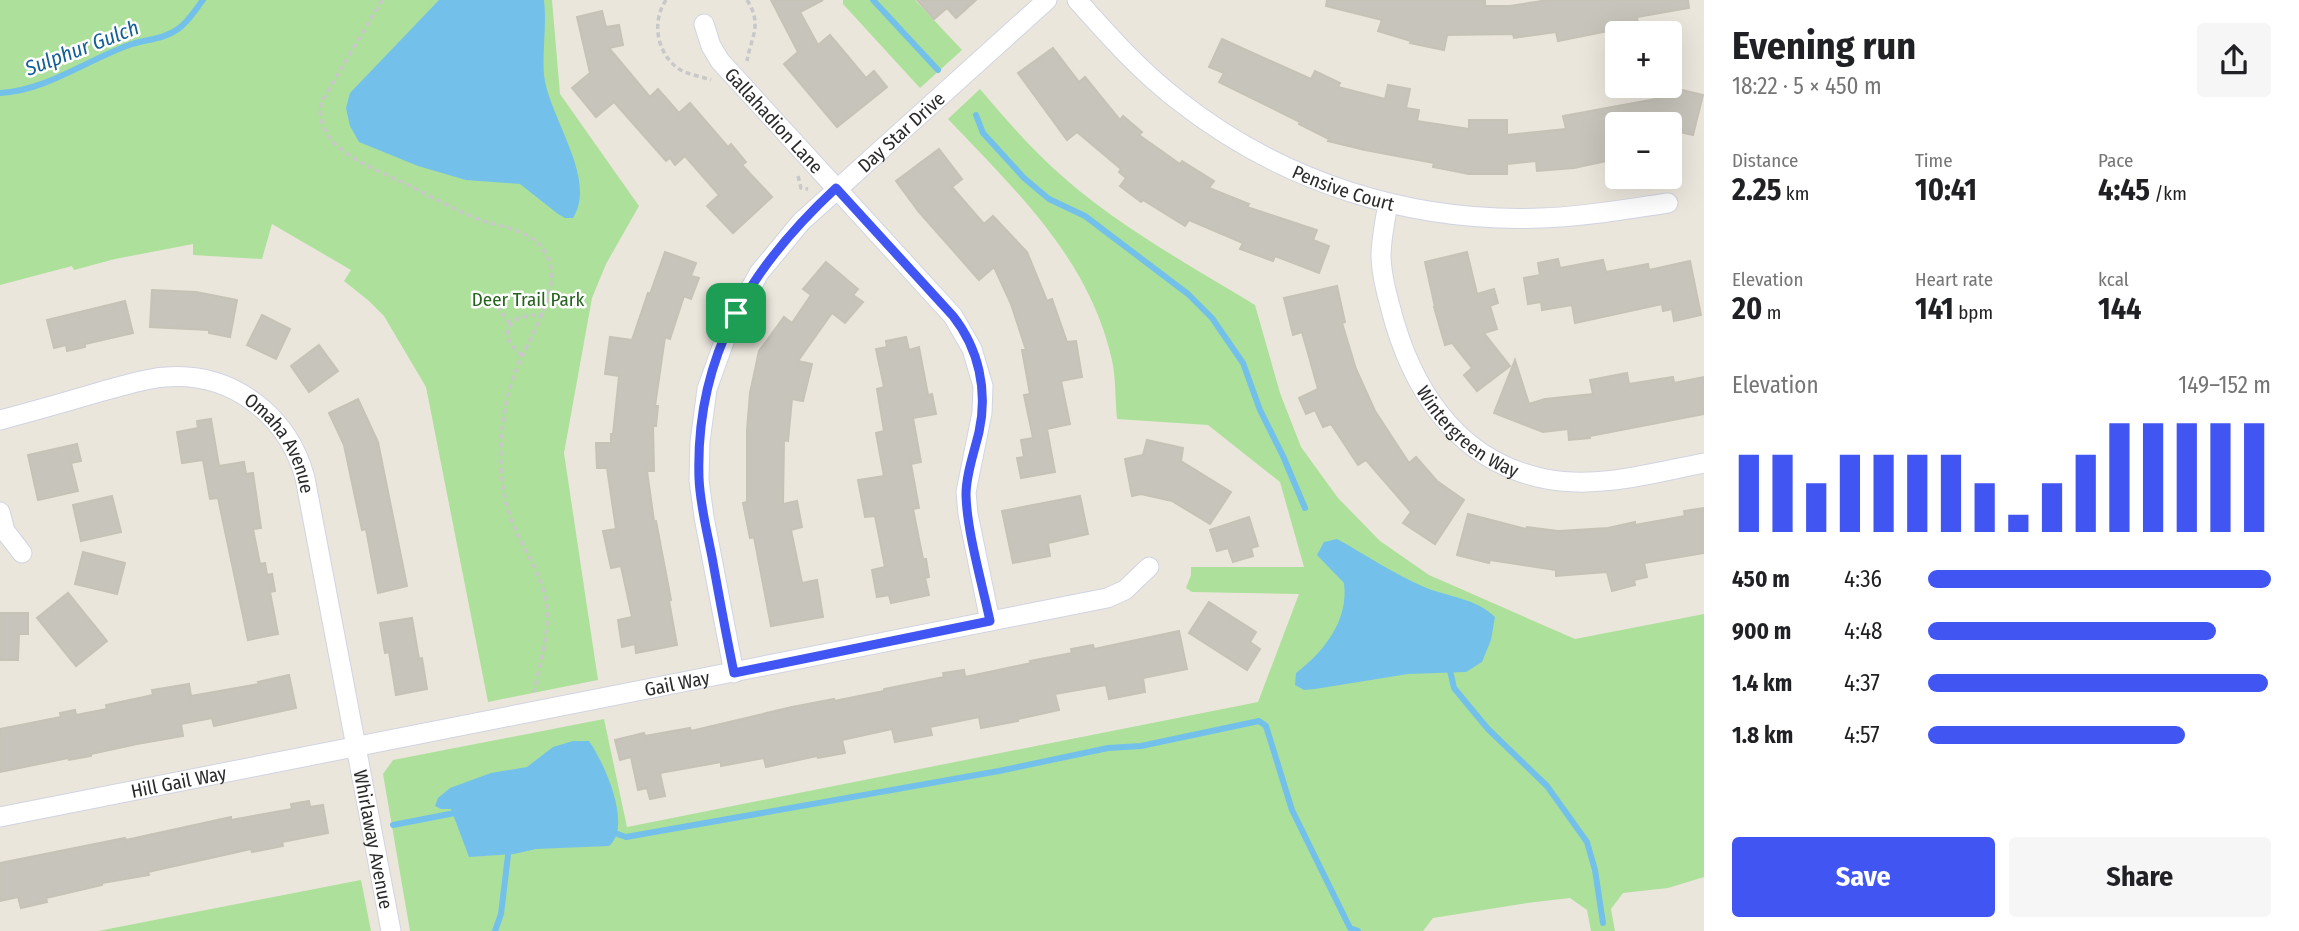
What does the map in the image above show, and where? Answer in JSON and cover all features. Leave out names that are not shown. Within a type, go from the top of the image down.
[{"type":"street","name":"Day Star Drive","points":[[734,673],[701,498],[699,458],[707,389],[729,328],[750,286],[779,246],[836,188],[1047,0]]},
{"type":"street","name":"Pensive Court","points":[[1077,0],[1143,70],[1178,101],[1226,135],[1304,175],[1388,204],[1465,216],[1526,219],[1579,216],[1668,203]]},
{"type":"street","name":"Gallahadion Lane","points":[[704,24],[711,46],[720,61],[953,316],[966,335],[975,355],[983,398],[979,430],[968,476],[966,503],[990,621]]},
{"type":"street","name":"Wintergreen Way","points":[[1388,204],[1382,242],[1382,264],[1402,346],[1412,372],[1429,402],[1464,439],[1490,458],[1521,472],[1572,482],[1612,481],[1704,463]]},
{"type":"street","name":"Omaha Avenue","points":[[0,420],[163,377],[213,381],[245,395],[263,408],[285,434],[301,465],[357,747]]},
{"type":"street","points":[[0,512],[5,531],[22,553]]},
{"type":"street","name":"Gail Way","points":[[357,747],[1107,598],[1125,590],[1149,567]]},
{"type":"street","name":"Hill Gail Way","points":[[0,817],[357,747]]},
{"type":"street","name":"Whirlaway Avenue","points":[[357,747],[391,931]]},
{"type":"path","points":[[382,0],[319,108],[323,125],[334,143],[355,158],[463,212],[517,231],[535,241],[547,257],[550,274],[548,300],[509,388],[504,417],[501,469],[513,527],[541,584],[547,607],[533,695]]},
{"type":"path","points":[[666,0],[657,25],[660,45],[681,71],[710,80],[719,90]]},
{"type":"path","points":[[747,0],[753,12],[756,29],[748,55],[748,68]]},
{"type":"path","points":[[791,168],[800,178],[802,188],[807,189]]},
{"type":"path","points":[[492,299],[511,325]]},
{"type":"path","points":[[522,355],[509,342],[511,325],[520,318],[543,314]]},
{"type":"green space","name":"Deer Trail Park","points":[[0,0],[552,0],[560,94],[639,206],[606,264],[592,298],[564,453],[598,680],[488,702],[426,387],[384,316],[344,281],[351,270],[272,224],[262,259],[193,255],[193,244],[74,270],[72,266],[0,285]]},
{"type":"green space","points":[[843,0],[915,0],[962,50],[920,88],[843,4]]},
{"type":"green space","points":[[980,89],[1052,167],[1099,206],[1150,241],[1255,305],[1280,393],[1301,447],[1338,498],[1380,541],[1429,575],[1575,639],[1704,614],[1704,877],[1668,888],[1623,893],[1611,909],[1615,931],[1591,931],[1587,910],[1570,898],[1433,918],[1423,931],[410,931],[383,774],[393,760],[604,719],[627,827],[1258,702],[1299,594],[1192,592],[1186,588],[1191,567],[1304,567],[1280,482],[1208,425],[1117,419],[1112,360],[1101,323],[1086,289],[1047,228],[948,119]]},
{"type":"green space","points":[[361,880],[371,931],[98,931]]},
{"type":"water","points":[[439,0],[544,0],[544,75],[580,185],[579,202],[573,218],[558,214],[520,184],[466,180],[418,166],[359,142],[350,126],[346,108],[350,93]]},
{"type":"water","points":[[1337,539],[1413,582],[1471,602],[1495,617],[1491,640],[1482,662],[1466,672],[1408,674],[1304,690],[1295,685],[1296,673],[1325,645],[1343,610],[1344,583],[1317,555],[1324,542]]},
{"type":"water","points":[[573,741],[589,741],[602,763],[614,794],[618,824],[616,837],[609,846],[536,849],[514,854],[469,857],[451,809],[435,806],[438,798],[450,788],[491,773],[527,767],[553,747]]},
{"type":"building","points":[[771,0],[823,0],[800,12],[818,45],[830,35],[866,78],[874,71],[887,87],[837,127],[784,64],[798,52]]},
{"type":"building","points":[[917,0],[976,0],[956,18],[947,8],[934,19]]},
{"type":"building","points":[[1327,0],[1485,0],[1485,6],[1510,6],[1548,0],[1688,0],[1689,8],[1637,17],[1638,21],[1605,21],[1605,32],[1558,41],[1556,32],[1514,38],[1513,34],[1447,35],[1444,50],[1410,43],[1411,41],[1378,31],[1382,20],[1326,6]]},
{"type":"building","points":[[602,11],[606,27],[619,25],[623,45],[609,48],[650,97],[658,89],[679,113],[690,103],[728,147],[731,144],[746,162],[742,165],[772,197],[733,233],[707,206],[719,195],[685,156],[675,165],[670,158],[666,161],[614,102],[596,117],[572,88],[590,73],[577,17]]},
{"type":"building","points":[[1222,39],[1311,79],[1315,71],[1340,83],[1338,87],[1385,99],[1388,85],[1410,89],[1406,108],[1419,110],[1417,121],[1469,129],[1469,120],[1507,120],[1507,135],[1566,129],[1563,116],[1661,98],[1682,98],[1682,90],[1703,95],[1693,135],[1682,132],[1682,112],[1605,112],[1605,161],[1574,168],[1537,171],[1536,161],[1507,164],[1507,174],[1469,174],[1433,167],[1434,163],[1328,141],[1329,139],[1299,124],[1300,122],[1219,82],[1224,73],[1209,67]]},
{"type":"building","points":[[1053,48],[1079,82],[1085,77],[1120,120],[1123,116],[1142,132],[1139,135],[1180,164],[1182,161],[1214,181],[1209,188],[1249,204],[1247,207],[1317,230],[1313,240],[1329,246],[1319,273],[1275,256],[1273,261],[1240,249],[1243,243],[1189,220],[1185,226],[1143,200],[1141,202],[1120,186],[1126,178],[1119,172],[1121,169],[1077,132],[1067,140],[1018,73]]},
{"type":"building","points":[[939,149],[962,179],[952,187],[984,224],[993,216],[1027,252],[1047,301],[1052,299],[1067,342],[1076,341],[1082,377],[1061,381],[1070,424],[1047,429],[1055,472],[1021,478],[1017,458],[1024,457],[1021,440],[1033,438],[1024,395],[1030,394],[1022,350],[1026,350],[1011,304],[994,267],[979,280],[919,212],[896,181]]},
{"type":"building","points":[[665,252],[696,263],[691,276],[699,278],[691,299],[684,296],[670,339],[665,337],[655,406],[658,406],[656,426],[653,426],[654,471],[647,471],[677,645],[636,653],[635,644],[622,647],[618,620],[632,617],[621,566],[611,568],[603,531],[616,529],[607,468],[597,468],[596,443],[611,443],[613,434],[619,376],[605,374],[610,337],[632,340]]},
{"type":"building","points":[[1467,252],[1477,294],[1494,289],[1498,303],[1490,306],[1497,329],[1484,333],[1510,366],[1477,391],[1464,375],[1472,368],[1452,343],[1445,345],[1425,262]]},
{"type":"building","points":[[1558,259],[1560,268],[1603,260],[1606,272],[1648,264],[1649,270],[1690,261],[1701,315],[1674,321],[1672,309],[1663,311],[1662,304],[1575,323],[1572,305],[1542,310],[1541,302],[1528,304],[1524,278],[1540,275],[1538,263]]},
{"type":"building","points":[[826,262],[858,289],[853,295],[863,302],[845,323],[832,313],[798,361],[812,364],[803,401],[792,399],[788,441],[784,440],[783,504],[797,501],[802,527],[791,530],[802,583],[817,580],[823,617],[771,626],[754,537],[750,538],[743,503],[747,502],[750,393],[759,351],[784,317],[792,323],[811,295],[803,289]]},
{"type":"building","points":[[1337,286],[1345,322],[1342,323],[1356,369],[1375,411],[1409,463],[1416,457],[1437,481],[1464,500],[1435,544],[1403,523],[1411,512],[1366,460],[1358,465],[1331,424],[1323,427],[1315,410],[1306,414],[1299,398],[1318,389],[1302,332],[1293,335],[1284,298]]},
{"type":"building","points":[[152,290],[196,292],[237,300],[230,337],[209,333],[209,330],[150,327]]},
{"type":"building","points":[[125,301],[133,333],[67,351],[66,345],[54,348],[47,320]]},
{"type":"building","points":[[262,315],[290,329],[276,359],[247,345]]},
{"type":"building","points":[[906,337],[909,350],[919,347],[928,395],[932,394],[936,414],[913,418],[921,462],[911,464],[919,508],[913,509],[923,559],[926,559],[929,577],[925,578],[929,595],[891,603],[889,595],[877,597],[872,570],[885,567],[875,516],[865,517],[858,480],[884,476],[876,433],[884,431],[877,389],[884,387],[876,349],[887,347],[886,341]]},
{"type":"building","points":[[319,345],[338,371],[309,392],[291,366]]},
{"type":"building","points":[[1515,360],[1529,404],[1545,399],[1593,394],[1590,380],[1627,373],[1629,384],[1673,377],[1674,383],[1704,377],[1704,414],[1569,440],[1568,429],[1543,432],[1494,413]]},
{"type":"building","points":[[358,399],[378,442],[407,586],[378,593],[366,529],[362,530],[344,445],[329,413]]},
{"type":"building","points":[[211,419],[219,466],[244,462],[246,474],[253,473],[261,528],[253,529],[260,564],[265,563],[267,575],[272,574],[275,591],[270,592],[278,634],[248,640],[218,498],[210,499],[203,460],[182,463],[177,432],[198,428],[197,421]]},
{"type":"building","points":[[1147,440],[1183,448],[1181,461],[1231,492],[1210,524],[1172,501],[1141,494],[1132,496],[1125,459],[1143,455]]},
{"type":"building","points":[[77,444],[81,461],[71,463],[78,491],[38,500],[28,455]]},
{"type":"building","points":[[112,496],[121,532],[81,541],[73,505]]},
{"type":"building","points":[[1080,496],[1088,534],[1048,543],[1050,556],[1013,563],[1002,511]]},
{"type":"building","points":[[1704,508],[1704,553],[1644,563],[1647,577],[1634,580],[1635,585],[1612,591],[1607,572],[1556,576],[1556,570],[1490,560],[1489,563],[1457,555],[1468,514],[1526,529],[1558,531],[1608,528],[1635,522],[1635,525],[1685,516],[1684,511]]},
{"type":"building","points":[[1249,517],[1258,546],[1251,548],[1253,556],[1233,562],[1228,548],[1217,551],[1210,530]]},
{"type":"building","points":[[83,552],[125,563],[117,594],[75,584]]},
{"type":"building","points":[[68,593],[107,641],[76,666],[37,618]]},
{"type":"building","points":[[1209,602],[1256,632],[1250,642],[1260,649],[1247,670],[1189,633]]},
{"type":"building","points":[[0,613],[28,613],[28,634],[19,634],[18,660],[0,660]]},
{"type":"building","points":[[412,618],[427,689],[396,695],[389,652],[385,653],[380,623]]},
{"type":"building","points":[[1179,631],[1187,669],[1143,678],[1145,692],[1109,699],[1106,685],[1055,694],[1059,710],[1018,721],[981,728],[979,717],[930,727],[932,735],[895,742],[892,729],[842,740],[845,753],[766,767],[764,758],[721,766],[721,762],[660,773],[665,796],[650,799],[647,788],[638,790],[631,757],[620,760],[615,740],[644,733],[645,736],[690,728],[691,731],[792,707],[884,691],[944,677],[943,673],[964,670],[965,677],[1072,653],[1071,649],[1093,645],[1094,649]]},
{"type":"building","points":[[289,675],[296,708],[214,726],[212,718],[181,724],[183,736],[0,772],[0,729],[61,717],[60,713],[75,710],[76,715],[107,709],[106,705],[153,695],[152,690],[189,684],[191,696],[259,684],[258,682]]},
{"type":"building","points":[[309,801],[310,807],[323,805],[328,833],[282,842],[283,846],[252,852],[251,849],[148,872],[149,875],[102,883],[46,898],[47,902],[21,908],[18,897],[0,901],[0,863],[231,817],[231,820],[292,809],[291,804]]},
{"type":"waterway","name":"Sulphur Gulch","points":[[0,93],[34,87],[116,50],[167,35],[178,29],[203,0]]},
{"type":"waterway","points":[[873,0],[938,70]]},
{"type":"waterway","points":[[976,115],[983,133],[1024,178],[1049,199],[1085,216],[1188,294],[1212,318],[1243,363],[1260,410],[1305,508]]},
{"type":"waterway","points":[[1449,666],[1454,688],[1488,729],[1547,786],[1587,842],[1595,870],[1603,923]]},
{"type":"waterway","points":[[609,831],[626,837],[999,771],[1108,748],[1141,746],[1259,721],[1266,726],[1292,810],[1350,928],[1358,931]]},
{"type":"waterway","points":[[393,825],[460,812]]},
{"type":"waterway","points":[[495,931],[501,914],[509,847]]},
{"type":"route","points":[[836,188],[953,316],[972,349],[983,386],[982,413],[968,476],[966,503],[990,621],[734,673],[704,517],[699,458],[707,389],[736,313],[750,286],[779,246],[836,188]]}]
